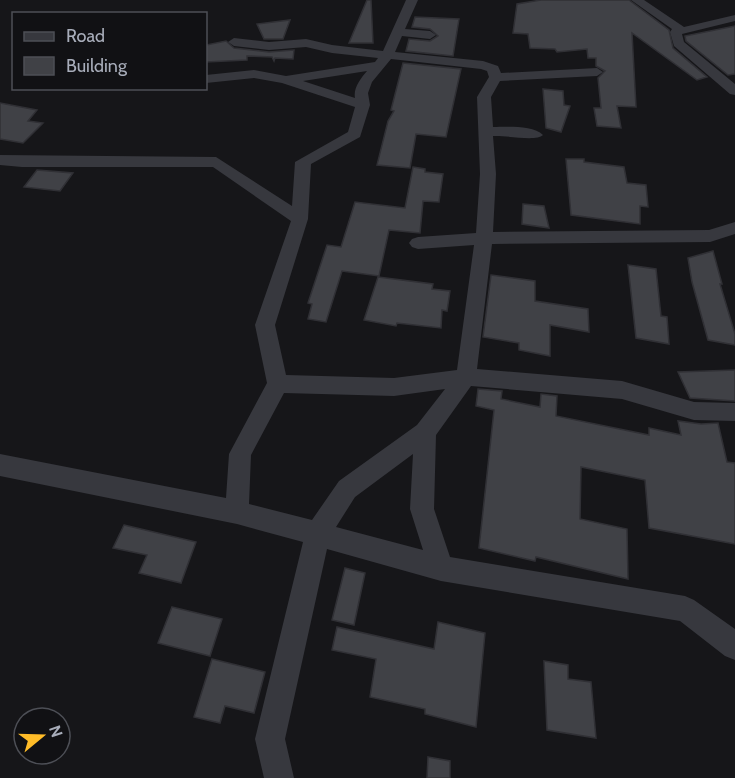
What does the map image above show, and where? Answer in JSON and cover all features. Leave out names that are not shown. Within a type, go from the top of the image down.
[{"type":"street","points":[[237,512],[240,454],[278,384],[265,325],[300,219],[303,162],[354,134],[363,105],[362,93],[366,81],[384,60],[412,0]]},
{"type":"street","points":[[637,0],[681,30]]},
{"type":"street","points":[[735,18],[676,32],[678,43],[735,91]]},
{"type":"street","points":[[398,32],[430,35]]},
{"type":"street","points":[[234,42],[269,46],[306,42],[384,60],[483,65],[493,69],[496,77]]},
{"type":"street","points":[[285,80],[384,60]]},
{"type":"street","points":[[496,77],[597,72]]},
{"type":"street","points":[[207,79],[254,74],[285,80],[363,105]]},
{"type":"street","points":[[279,778],[270,739],[318,533],[347,489],[425,432],[466,377],[484,238],[488,174],[484,97],[496,77]]},
{"type":"street","points":[[485,132],[508,131],[536,135]]},
{"type":"street","points":[[0,160],[216,162],[300,219]]},
{"type":"street","points":[[418,243],[484,238],[710,236],[735,228]]},
{"type":"street","points":[[278,384],[394,387],[466,377],[622,390],[693,411],[735,412]]},
{"type":"street","points":[[425,432],[422,508],[441,568]]},
{"type":"street","points":[[0,465],[237,512],[441,568],[685,609],[735,646]]},
{"type":"building","points":[[367,0],[371,0],[373,43],[349,43]]},
{"type":"building","points":[[541,0],[629,0],[669,30],[673,48],[707,77],[697,80],[632,33],[636,107],[617,106],[621,128],[597,126],[594,108],[601,108],[598,78],[605,71],[596,66],[596,58],[588,58],[587,49],[557,52],[555,49],[530,48],[528,34],[513,33],[517,4]]},
{"type":"building","points":[[415,17],[459,19],[453,56],[406,51],[409,39],[430,41],[438,36],[430,29],[412,27]]},
{"type":"building","points":[[290,20],[283,39],[264,39],[257,24]]},
{"type":"building","points":[[735,26],[735,74],[728,75],[686,41],[685,36]]},
{"type":"building","points":[[226,41],[234,48],[269,52],[294,50],[293,59],[275,58],[274,61],[272,57],[247,56],[247,60],[207,62],[207,45]]},
{"type":"building","points":[[403,63],[461,69],[446,137],[416,134],[410,168],[377,165],[388,121],[394,111],[391,110]]},
{"type":"building","points":[[543,89],[563,91],[564,105],[570,106],[561,132],[546,128]]},
{"type":"building","points":[[0,103],[37,110],[28,121],[43,123],[23,143],[0,139]]},
{"type":"building","points":[[566,159],[584,159],[584,162],[624,167],[627,183],[646,185],[648,207],[640,206],[640,224],[571,215]]},
{"type":"building","points":[[413,167],[425,169],[425,172],[443,174],[439,202],[423,201],[420,233],[389,230],[379,276],[342,271],[326,322],[308,319],[312,304],[308,303],[327,245],[341,247],[355,202],[405,208]]},
{"type":"building","points":[[37,170],[73,173],[60,191],[24,187]]},
{"type":"building","points":[[523,204],[544,206],[549,228],[522,224]]},
{"type":"building","points":[[713,251],[735,334],[735,345],[708,340],[692,282],[688,258]]},
{"type":"building","points":[[628,265],[656,269],[661,316],[667,317],[669,344],[636,338]]},
{"type":"building","points":[[491,275],[535,281],[535,301],[588,309],[589,332],[550,325],[550,356],[519,350],[519,343],[483,337]]},
{"type":"building","points":[[378,277],[433,284],[432,289],[450,291],[447,311],[442,310],[441,328],[397,323],[396,326],[364,320]]},
{"type":"building","points":[[735,370],[735,401],[690,398],[678,372]]},
{"type":"building","points":[[478,389],[502,391],[501,399],[540,407],[541,394],[557,396],[556,416],[649,435],[649,428],[681,435],[678,421],[701,424],[718,423],[727,462],[735,463],[735,544],[649,528],[645,480],[581,467],[580,519],[627,529],[628,579],[536,557],[535,561],[479,548],[494,410],[476,406]]},
{"type":"building","points":[[124,525],[196,542],[181,583],[139,573],[147,555],[113,548]]},
{"type":"building","points":[[345,568],[365,573],[354,625],[332,620]]},
{"type":"building","points":[[172,607],[222,619],[210,656],[158,643]]},
{"type":"building","points":[[438,622],[485,633],[476,727],[425,714],[425,709],[370,697],[376,659],[332,650],[337,627],[434,649]]},
{"type":"building","points":[[212,659],[265,672],[254,713],[225,706],[220,723],[194,717]]},
{"type":"building","points":[[544,661],[568,665],[568,679],[591,682],[596,738],[547,730]]},
{"type":"building","points":[[428,757],[450,761],[450,778],[427,778]]}]
